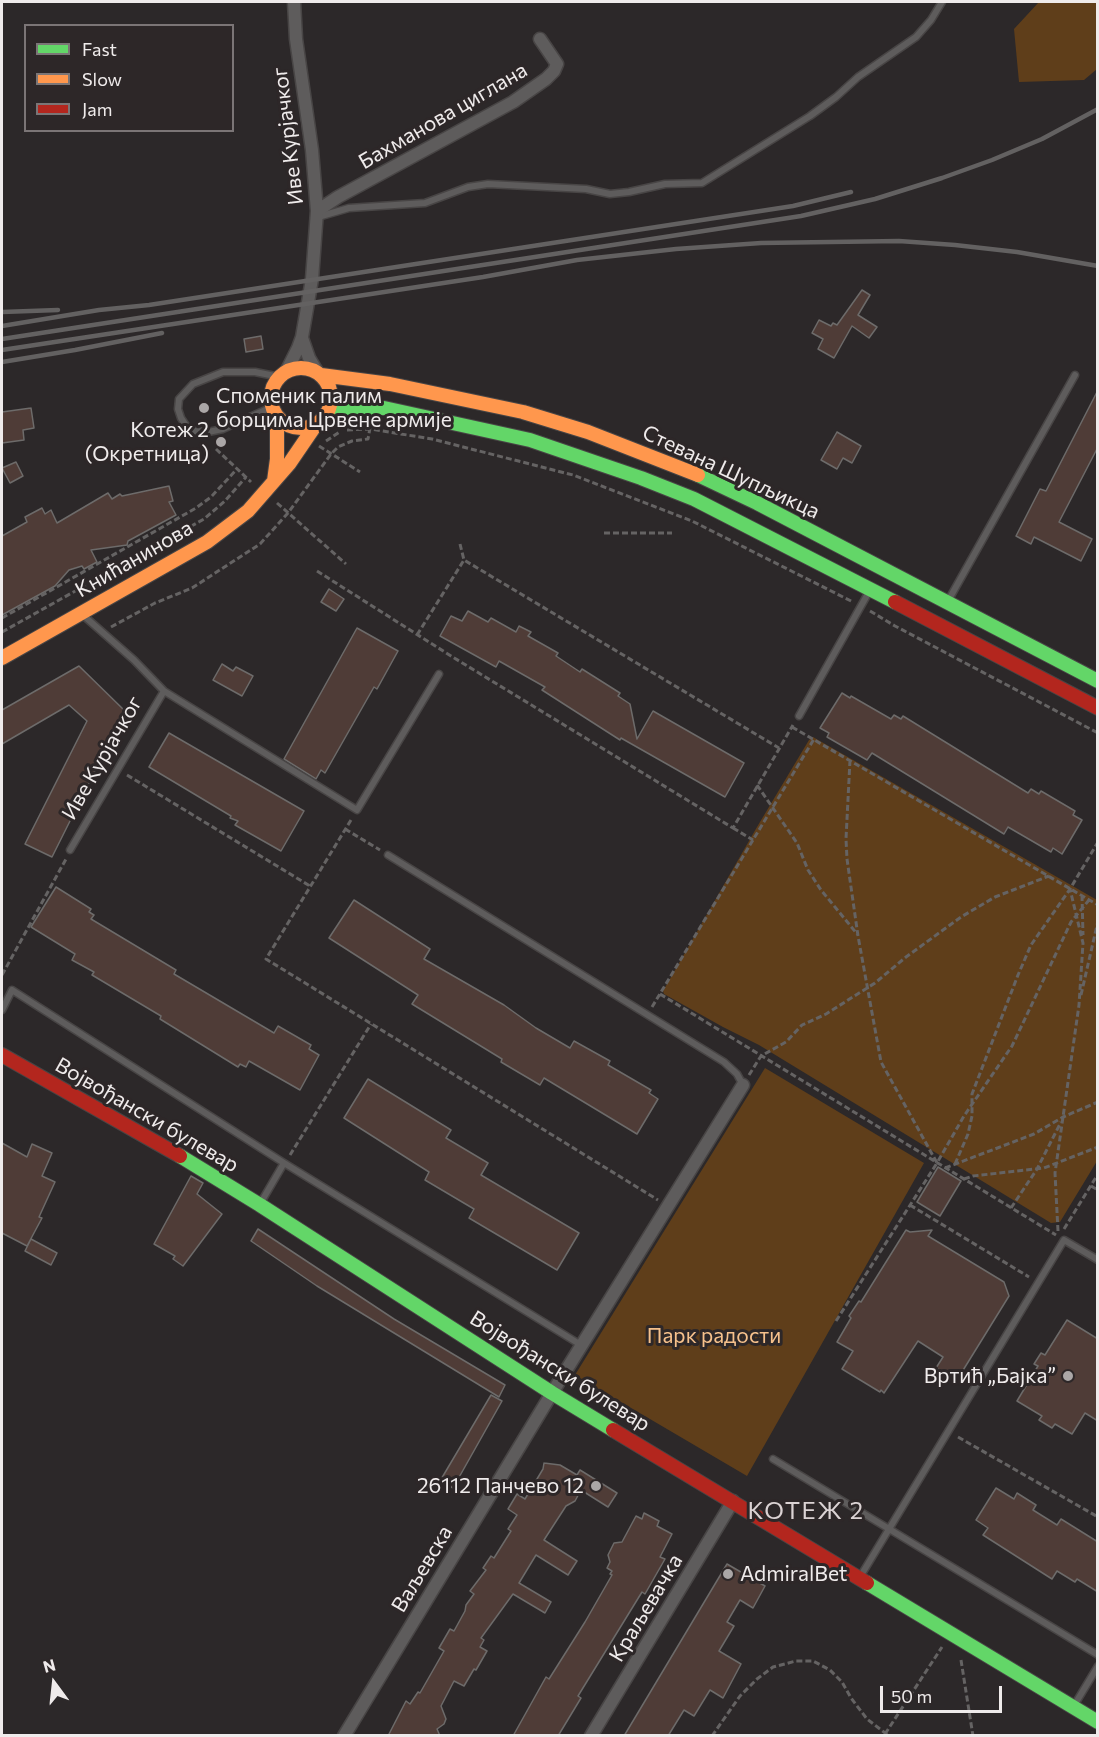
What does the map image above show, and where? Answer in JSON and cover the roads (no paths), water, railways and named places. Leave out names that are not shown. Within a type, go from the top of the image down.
[{"type":"main road","points":[[274,481],[277,459],[272,391],[283,374],[302,368],[319,374],[330,388],[331,404],[320,420],[309,427],[291,426],[275,411]]},
{"type":"main road","name":"Стевана Шупљикца","points":[[319,374],[383,383],[523,412],[588,432],[705,478],[1098,681]]},
{"type":"main road","name":"Стевана Шупљикца","points":[[320,420],[356,408],[384,408],[530,440],[580,456],[694,499],[1098,708]]},
{"type":"main road","name":"Книћанинова","points":[[2,658],[207,542],[248,512],[320,420]]},
{"type":"main road","name":"Војвођански булевар","points":[[2,1055],[157,1142],[260,1205],[552,1393],[1098,1722]]},
{"type":"street","name":"Иве Курјачког","points":[[283,374],[302,337],[312,279],[317,215],[312,150],[296,39],[294,2]]},
{"type":"street","name":"Бахманова циглана","points":[[317,215],[338,197],[513,102],[546,79],[554,71],[557,63],[540,39]]},
{"type":"street","points":[[302,337],[309,358],[319,374]]},
{"type":"street","name":"Ваљевска","points":[[344,1736],[581,1345],[743,1085]]},
{"type":"street","name":"Краљевачка","points":[[591,1736],[734,1501]]},
{"type":"lane","points":[[317,215],[349,208],[426,203],[468,187],[488,184],[586,189],[610,194],[665,184],[702,183],[836,98],[858,77],[916,37],[931,20],[942,2]]},
{"type":"lane","points":[[275,411],[208,432],[195,431],[187,427],[178,409],[179,399],[193,384],[223,372],[283,374]]},
{"type":"lane","points":[[947,602],[1075,375]]},
{"type":"lane","points":[[799,716],[870,589]]},
{"type":"lane","name":"Иве Курјачког","points":[[70,850],[164,691],[82,613]]},
{"type":"lane","points":[[164,691],[357,810],[439,674]]},
{"type":"lane","points":[[388,855],[724,1062],[737,1074],[743,1085]]},
{"type":"lane","points":[[2,1010],[12,990],[284,1163],[581,1345]]},
{"type":"lane","points":[[260,1205],[284,1163]]},
{"type":"lane","points":[[860,1578],[1038,1283],[1061,1239],[1098,1260]]},
{"type":"lane","points":[[773,1459],[1098,1655]]},
{"type":"lane","points":[[1073,1707],[1098,1666]]},
{"type":"railway","points":[[2,339],[801,216],[875,199],[992,160],[1042,139],[1098,109]]},
{"type":"railway","points":[[2,326],[793,206],[851,192]]},
{"type":"railway","points":[[2,350],[483,277],[577,260],[676,249],[761,243],[899,241],[1017,252],[1098,266]]},
{"type":"railway","points":[[2,312],[58,310]]},
{"type":"railway","points":[[2,362],[162,333]]},
{"type":"place","name":"Споменик палим борцима Црвене армије","points":[[204,408]]},
{"type":"place","name":"Котеж 2 (Окретница)","points":[[221,442]]},
{"type":"place","name":"Вртић „Бајка”","points":[[1068,1376]]},
{"type":"place","name":"26112 Панчево 12","points":[[596,1486]]},
{"type":"place","name":"AdmiralBet","points":[[728,1574]]},
{"type":"district","name":"КОТЕЖ 2","points":[[806,1511]]},
{"type":"park label","name":"Парк радости","points":[[714,1336]]}]
